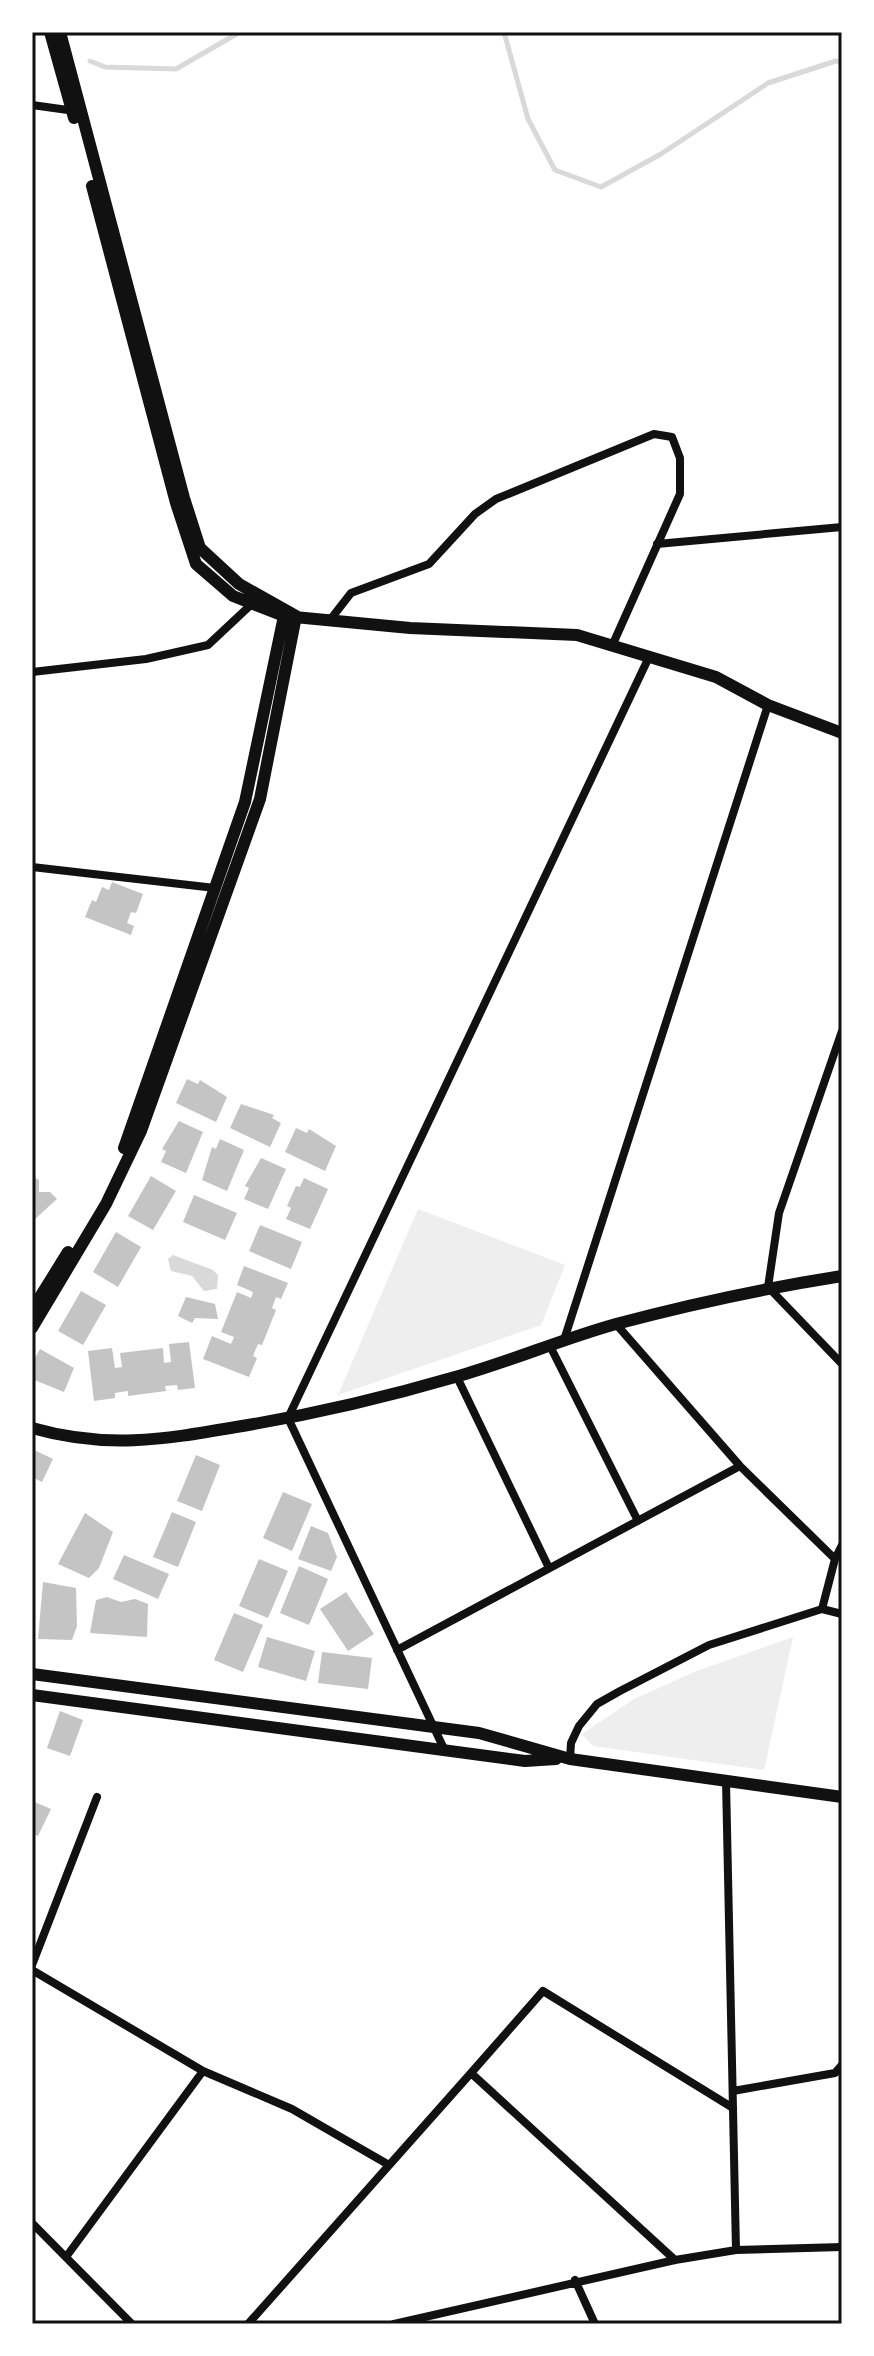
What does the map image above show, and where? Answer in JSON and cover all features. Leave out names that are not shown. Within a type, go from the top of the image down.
[{"type":"street","points":[[50,32],[76,110],[176,503],[196,564],[233,596],[257,599],[290,616],[410,628],[577,635],[716,677],[768,705],[842,733]]},
{"type":"street","points":[[60,32],[65,70]]},
{"type":"street","points":[[32,105],[76,110]]},
{"type":"street","points":[[330,620],[351,593],[429,564],[475,514],[496,499],[654,434],[672,437],[680,458],[680,494],[612,646]]},
{"type":"street","points":[[657,544],[842,527]]},
{"type":"street","points":[[32,672],[146,659],[208,645],[257,599]]},
{"type":"street","points":[[32,1310],[101,1199],[133,1127],[245,802],[290,616]]},
{"type":"street","points":[[32,1328],[106,1204],[141,1131],[260,799],[290,616]]},
{"type":"street","points":[[288,1418],[649,657]]},
{"type":"street","points":[[564,1340],[768,705]]},
{"type":"street","points":[[32,867],[215,888]]},
{"type":"street","points":[[768,1287],[779,1213],[842,1031]]},
{"type":"street","points":[[32,1428],[76,1441],[107,1442],[180,1437],[288,1418],[457,1377],[616,1324],[768,1287],[842,1276]]},
{"type":"street","points":[[768,1287],[842,1364]]},
{"type":"street","points":[[616,1324],[740,1466],[835,1559]]},
{"type":"street","points":[[550,1346],[638,1521]]},
{"type":"street","points":[[457,1377],[549,1568]]},
{"type":"street","points":[[288,1418],[445,1751]]},
{"type":"street","points":[[397,1650],[740,1466]]},
{"type":"street","points":[[822,1609],[835,1559],[842,1545]]},
{"type":"street","points":[[570,1759],[571,1743],[579,1726],[597,1704],[709,1645],[822,1609],[842,1614]]},
{"type":"street","points":[[32,1674],[479,1733],[570,1759],[842,1797]]},
{"type":"street","points":[[32,1695],[525,1761],[570,1759]]},
{"type":"street","points":[[726,1781],[736,2250]]},
{"type":"street","points":[[97,1797],[32,1967],[203,2071],[292,2109],[389,2165]]},
{"type":"street","points":[[248,2324],[543,1991],[733,2108]]},
{"type":"street","points":[[733,2091],[835,2073],[842,2065]]},
{"type":"street","points":[[66,2257],[203,2071]]},
{"type":"street","points":[[471,2073],[675,2260]]},
{"type":"street","points":[[32,2223],[132,2324]]},
{"type":"street","points":[[394,2324],[575,2280],[675,2260],[736,2250],[842,2247]]},
{"type":"street","points":[[575,2280],[595,2324]]},
{"type":"shaded area","points":[[418,1209],[565,1265],[541,1325],[338,1395]]},
{"type":"shaded area","points":[[173,1255],[213,1270],[218,1275],[217,1289],[204,1291],[192,1276],[171,1271],[168,1259]]},
{"type":"shaded area","points":[[793,1637],[764,1770],[593,1746],[582,1734],[634,1699],[694,1672]]},
{"type":"building","points":[[112,882],[143,894],[136,913],[131,912],[127,923],[134,926],[131,935],[85,917],[102,887],[109,890]]},
{"type":"building","points":[[187,1079],[198,1084],[200,1080],[227,1097],[216,1122],[176,1103]]},
{"type":"building","points":[[241,1104],[274,1115],[272,1118],[281,1123],[270,1147],[230,1128]]},
{"type":"building","points":[[179,1121],[203,1132],[186,1173],[161,1162],[166,1151],[162,1149]]},
{"type":"building","points":[[296,1128],[307,1133],[309,1129],[336,1146],[325,1171],[285,1152]]},
{"type":"building","points":[[220,1139],[244,1150],[227,1191],[202,1180],[212,1147],[216,1149]]},
{"type":"building","points":[[261,1158],[286,1169],[268,1209],[244,1199],[249,1188],[245,1186]]},
{"type":"building","points":[[32,1176],[39,1180],[39,1192],[50,1192],[57,1199],[34,1220]]},
{"type":"building","points":[[151,1176],[176,1191],[153,1230],[128,1216]]},
{"type":"building","points":[[304,1178],[328,1189],[310,1229],[286,1219],[291,1208],[287,1206],[296,1186],[300,1187]]},
{"type":"building","points":[[194,1195],[237,1213],[225,1240],[183,1222]]},
{"type":"building","points":[[260,1225],[302,1242],[291,1269],[249,1251]]},
{"type":"building","points":[[116,1232],[141,1247],[118,1287],[93,1272]]},
{"type":"building","points":[[244,1266],[288,1283],[281,1299],[276,1297],[272,1308],[276,1310],[262,1345],[258,1344],[253,1356],[257,1358],[249,1377],[203,1359],[212,1336],[231,1344],[234,1337],[221,1332],[237,1292],[251,1298],[253,1292],[237,1285]]},
{"type":"building","points":[[81,1291],[106,1305],[83,1345],[58,1331]]},
{"type":"building","points":[[186,1297],[215,1304],[218,1319],[195,1318],[192,1323],[178,1316]]},
{"type":"building","points":[[189,1342],[195,1388],[178,1390],[177,1385],[165,1386],[166,1391],[128,1396],[128,1391],[115,1393],[115,1398],[94,1401],[88,1351],[112,1348],[115,1368],[122,1367],[120,1353],[163,1348],[164,1363],[171,1362],[169,1344]]},
{"type":"building","points":[[40,1349],[74,1368],[64,1392],[32,1379],[32,1363]]},
{"type":"building","points":[[32,1449],[53,1459],[42,1482],[32,1477]]},
{"type":"building","points":[[196,1455],[220,1465],[202,1511],[177,1501]]},
{"type":"building","points":[[283,1492],[312,1504],[292,1551],[263,1538]]},
{"type":"building","points":[[172,1512],[196,1522],[178,1567],[153,1557]]},
{"type":"building","points":[[85,1513],[113,1532],[99,1568],[89,1578],[58,1564]]},
{"type":"building","points":[[311,1526],[328,1533],[337,1557],[331,1571],[298,1559]]},
{"type":"building","points":[[124,1555],[169,1574],[158,1599],[113,1579]]},
{"type":"building","points":[[259,1559],[288,1571],[268,1618],[239,1606]]},
{"type":"building","points":[[299,1566],[328,1579],[309,1625],[280,1613]]},
{"type":"building","points":[[43,1582],[76,1588],[77,1626],[72,1640],[38,1639]]},
{"type":"building","points":[[346,1592],[374,1634],[348,1651],[320,1609]]},
{"type":"building","points":[[107,1597],[121,1602],[135,1599],[148,1604],[147,1637],[90,1633],[96,1600]]},
{"type":"building","points":[[234,1613],[263,1625],[243,1672],[214,1660]]},
{"type":"building","points":[[267,1637],[315,1651],[306,1681],[258,1667]]},
{"type":"building","points":[[322,1652],[372,1658],[368,1689],[318,1683]]},
{"type":"building","points":[[60,1711],[83,1720],[70,1756],[47,1748]]},
{"type":"building","points":[[32,1801],[51,1809],[38,1836],[32,1834]]},
{"type":"waterway","points":[[90,61],[105,67],[176,69],[240,32]]},
{"type":"waterway","points":[[504,32],[528,119],[555,170],[601,187],[661,154],[768,83],[836,61],[842,62]]}]
